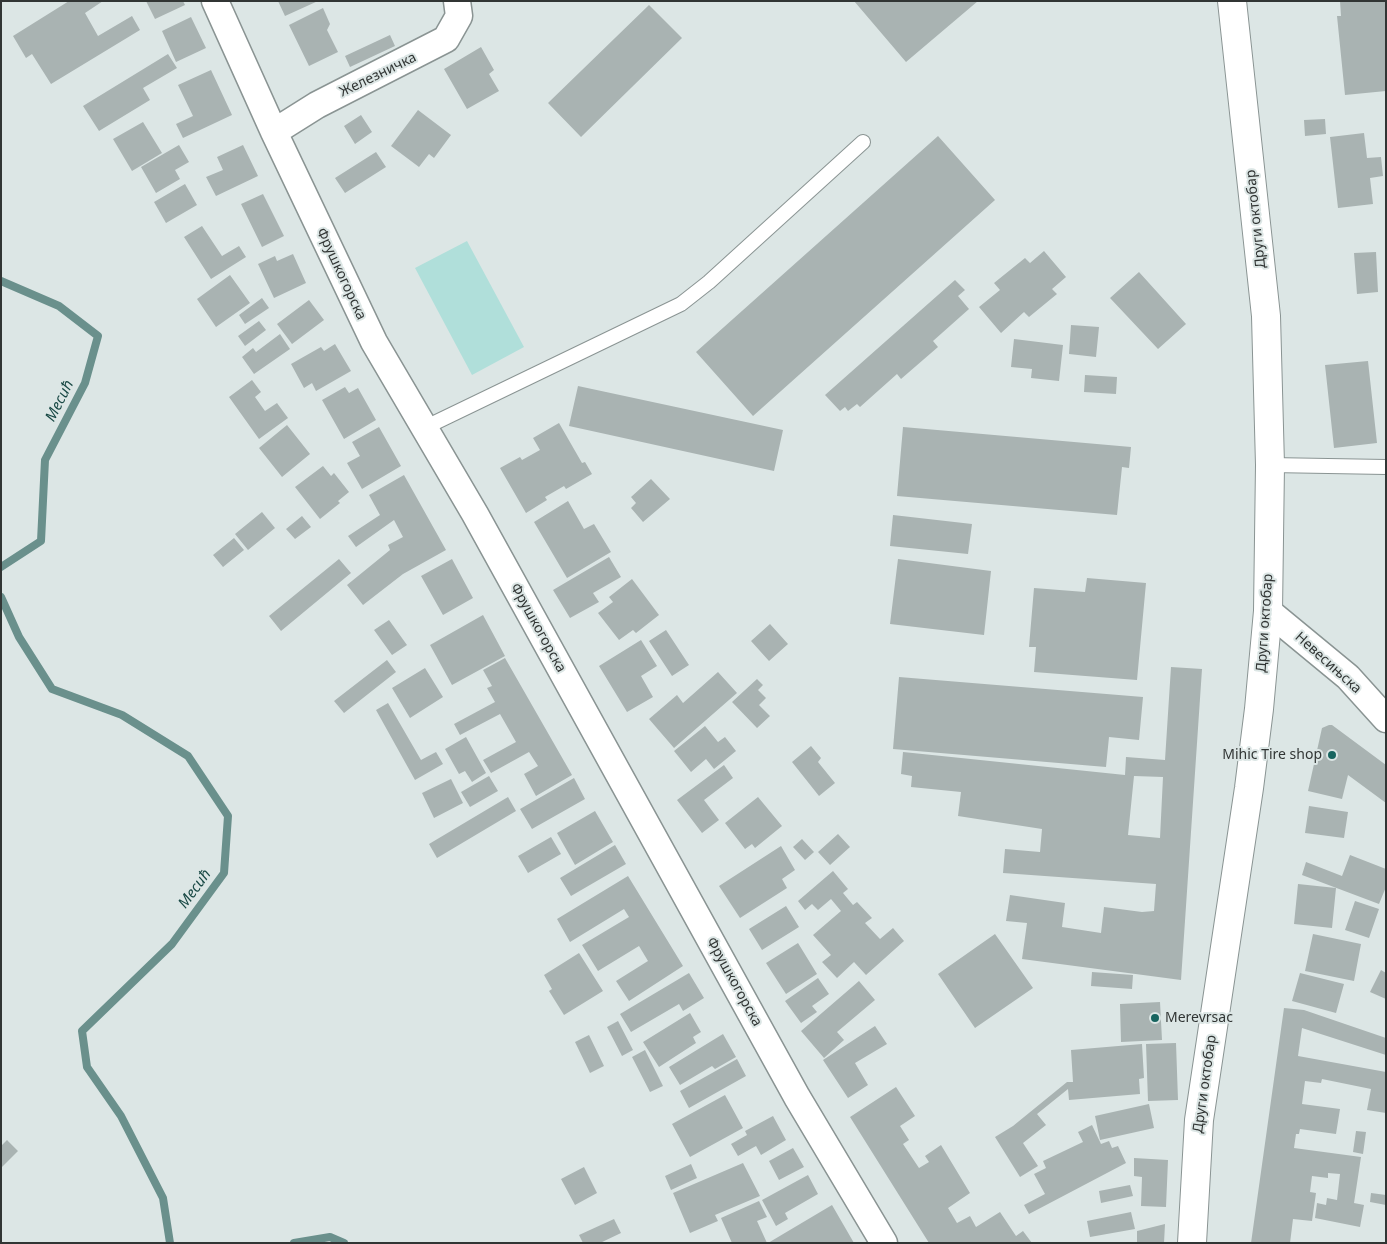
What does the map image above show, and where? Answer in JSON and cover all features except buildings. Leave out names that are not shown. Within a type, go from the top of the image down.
[{"type":"main road","name":"Други октобар","points":[[1192,1243],[1199,1120],[1249,788],[1259,709],[1268,611],[1270,465],[1266,316],[1232,1]]},
{"type":"street","name":"Фрушкогорска","points":[[215,1],[274,132],[374,342],[426,427],[797,1097],[884,1243]]},
{"type":"street","name":"Железничка","points":[[274,132],[317,105],[446,39],[459,16],[457,1]]},
{"type":"street","name":"Невесињска","points":[[1268,611],[1348,677],[1386,719]]},
{"type":"lane","points":[[426,427],[681,304],[710,282],[863,142]]},
{"type":"lane","points":[[1270,465],[1386,468]]},
{"type":"shaded area","points":[[467,241],[524,347],[472,375],[415,268]]},
{"type":"waterway","name":"Месић","points":[[1,281],[59,306],[98,336],[85,383],[45,460],[41,541],[1,567]]},
{"type":"waterway","name":"Месић","points":[[1,597],[19,637],[52,689],[122,715],[188,756],[228,816],[224,873],[172,944],[82,1031],[87,1067],[121,1116],[163,1198],[170,1243]]},
{"type":"waterway","name":"Месић","points":[[294,1243],[330,1237],[344,1243]]},
{"type":"place","name":"Mihic Tire shop","points":[[1332,755]]},
{"type":"place","name":"Merevrsac","points":[[1155,1018]]}]
